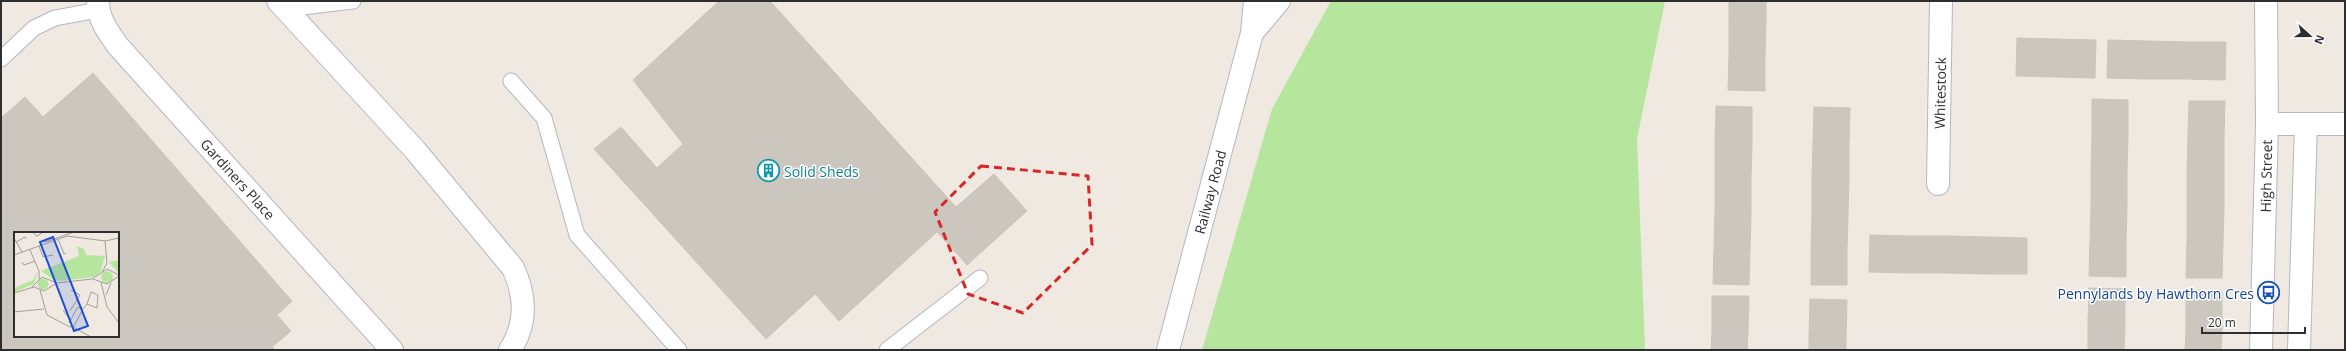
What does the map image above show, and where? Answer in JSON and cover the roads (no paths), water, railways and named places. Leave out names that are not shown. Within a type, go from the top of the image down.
[{"type":"street","name":"Railway Road","points":[[1168,350],[1252,34],[1256,1]]},
{"type":"street","name":"Railway Road","points":[[1252,34],[1279,1]]},
{"type":"street","name":"Whitestock","points":[[1938,184],[1941,1]]},
{"type":"street","name":"High Street","points":[[2261,350],[2267,124],[2266,1]]},
{"type":"street","points":[[282,5],[415,150],[513,268],[521,286],[524,305],[516,341],[510,350]]},
{"type":"street","name":"Gardiners Place","points":[[98,6],[106,28],[118,46],[392,350]]},
{"type":"street","points":[[2267,124],[2345,124]]},
{"type":"street","points":[[2298,350],[2306,124]]},
{"type":"lane","points":[[282,5],[353,1]]},
{"type":"lane","points":[[1,59],[34,28],[55,18],[98,6]]},
{"type":"lane","points":[[511,81],[544,118],[577,235],[679,350]]},
{"type":"lane","points":[[887,350],[980,278]]},
{"type":"place","name":"Solid Sheds","points":[[769,171]]},
{"type":"place","name":"Pennylands by Hawthorn Cres","points":[[2269,293]]}]
